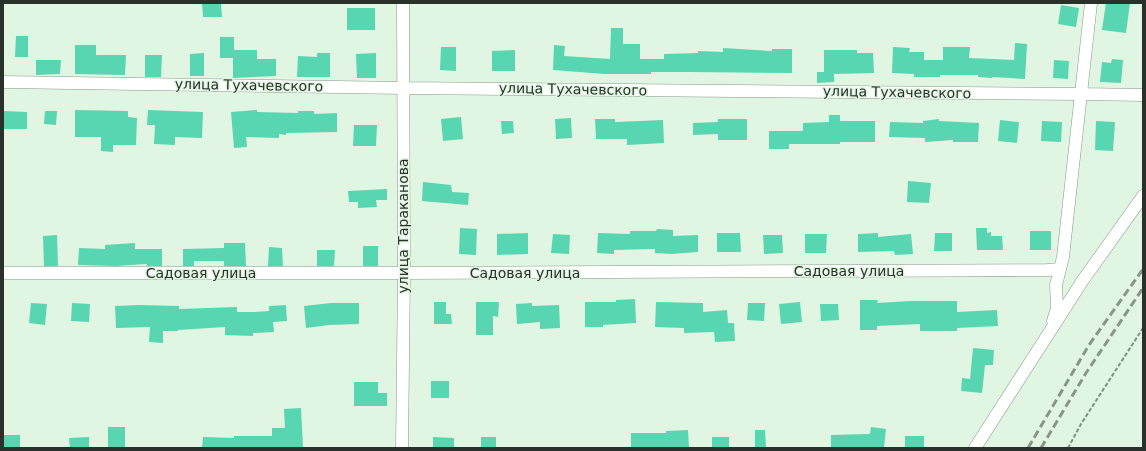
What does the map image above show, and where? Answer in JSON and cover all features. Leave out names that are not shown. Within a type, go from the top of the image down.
[{"type":"street","name":"улица Тараканова","points":[[402,448],[404,273],[403,3]]},
{"type":"street","points":[[1050,332],[1057,308],[1056,285],[1063,257],[1091,3]]},
{"type":"street","name":"улица Тухачевского","points":[[3,82],[403,88],[1082,94],[1143,96]]},
{"type":"street","points":[[975,448],[1083,280],[1143,196]]},
{"type":"street","name":"Садовая улица","points":[[3,273],[404,273],[1060,269]]},
{"type":"path","points":[[1068,448],[1081,424],[1143,328]]},
{"type":"building","points":[[202,3],[221,3],[222,17],[203,17]]},
{"type":"building","points":[[1106,3],[1130,3],[1126,33],[1102,30]]},
{"type":"building","points":[[1061,5],[1079,8],[1076,27],[1058,24]]},
{"type":"building","points":[[347,8],[375,8],[375,30],[347,30]]},
{"type":"building","points":[[611,28],[623,28],[623,44],[640,44],[640,59],[664,59],[664,54],[698,53],[698,51],[723,52],[723,48],[772,51],[772,49],[792,49],[792,73],[651,72],[651,74],[605,74],[553,70],[554,45],[565,46],[564,56],[610,59]]},
{"type":"building","points":[[16,36],[28,36],[28,57],[15,57]]},
{"type":"building","points":[[220,37],[234,37],[234,50],[257,50],[257,59],[276,59],[276,76],[233,78],[233,58],[220,58]]},
{"type":"building","points":[[1015,43],[1027,44],[1025,79],[978,77],[978,75],[914,77],[914,74],[892,73],[893,47],[910,48],[909,52],[924,52],[924,60],[943,60],[943,47],[970,47],[969,58],[1014,60]]},
{"type":"building","points":[[75,45],[96,45],[96,55],[126,55],[125,75],[75,74]]},
{"type":"building","points":[[441,47],[456,47],[456,71],[440,70]]},
{"type":"building","points":[[515,50],[515,71],[492,71],[492,51]]},
{"type":"building","points":[[824,50],[857,50],[857,53],[873,53],[874,73],[834,74],[834,82],[817,83],[817,72],[824,72]]},
{"type":"building","points":[[204,53],[204,76],[190,76],[190,54]]},
{"type":"building","points":[[317,53],[330,53],[330,77],[297,77],[298,56],[317,57]]},
{"type":"building","points":[[376,53],[376,78],[357,78],[356,54]]},
{"type":"building","points":[[145,55],[162,55],[161,77],[145,77]]},
{"type":"building","points":[[1112,59],[1123,60],[1121,83],[1100,82],[1102,62],[1111,63]]},
{"type":"building","points":[[36,60],[61,60],[60,74],[36,75]]},
{"type":"building","points":[[1054,60],[1069,61],[1068,79],[1053,78]]},
{"type":"building","points":[[75,110],[128,111],[128,117],[137,118],[136,145],[113,145],[113,152],[101,151],[101,137],[75,137]]},
{"type":"building","points":[[148,110],[203,112],[202,138],[175,137],[175,145],[154,144],[155,125],[147,125]]},
{"type":"building","points":[[257,110],[257,112],[298,113],[298,111],[314,111],[314,114],[337,113],[337,132],[286,133],[286,135],[279,134],[279,138],[246,137],[247,147],[234,148],[231,112]]},
{"type":"building","points":[[3,111],[27,112],[27,129],[3,129]]},
{"type":"building","points":[[45,111],[57,111],[56,125],[44,124]]},
{"type":"building","points":[[829,115],[840,115],[840,121],[875,121],[875,142],[789,144],[789,149],[769,149],[769,131],[803,131],[803,123],[829,122]]},
{"type":"building","points":[[461,117],[463,139],[443,141],[441,119]]},
{"type":"building","points":[[571,118],[572,138],[556,139],[555,119]]},
{"type":"building","points":[[595,119],[615,119],[615,122],[663,120],[664,143],[627,145],[627,139],[596,139]]},
{"type":"building","points":[[718,119],[747,119],[747,140],[718,140],[718,134],[693,135],[693,123],[718,122]]},
{"type":"building","points":[[939,119],[939,121],[979,123],[978,142],[953,142],[953,140],[925,142],[925,138],[889,137],[890,122],[923,123],[923,121]]},
{"type":"building","points":[[1000,120],[1019,122],[1017,143],[998,141]]},
{"type":"building","points":[[501,121],[513,121],[514,133],[502,134]]},
{"type":"building","points":[[1042,121],[1062,122],[1061,142],[1041,141]]},
{"type":"building","points":[[1096,121],[1115,122],[1113,151],[1095,150]]},
{"type":"building","points":[[354,125],[377,125],[376,146],[353,146]]},
{"type":"building","points":[[908,181],[931,183],[929,203],[907,202]]},
{"type":"building","points":[[423,182],[451,185],[452,192],[469,193],[468,205],[422,201]]},
{"type":"building","points":[[387,189],[387,200],[376,200],[377,207],[358,208],[358,202],[349,202],[348,191]]},
{"type":"building","points":[[460,228],[477,229],[476,255],[459,254]]},
{"type":"building","points":[[976,228],[987,228],[987,233],[991,232],[991,236],[1002,236],[1003,250],[977,250]]},
{"type":"building","points":[[657,229],[673,230],[673,236],[698,235],[698,252],[671,254],[655,253],[655,249],[614,250],[614,254],[597,253],[598,233],[630,234],[630,231],[656,231]]},
{"type":"building","points":[[1030,231],[1051,231],[1051,250],[1030,250]]},
{"type":"building","points":[[528,233],[528,254],[497,255],[497,234]]},
{"type":"building","points":[[717,233],[740,233],[741,252],[717,252]]},
{"type":"building","points":[[878,233],[878,237],[911,234],[913,254],[895,255],[894,251],[858,252],[858,234]]},
{"type":"building","points":[[935,233],[952,233],[952,251],[934,251]]},
{"type":"building","points":[[553,234],[570,235],[569,254],[551,253]]},
{"type":"building","points":[[805,234],[827,234],[826,253],[805,253]]},
{"type":"building","points":[[57,235],[58,266],[44,266],[43,236]]},
{"type":"building","points":[[763,235],[782,235],[783,253],[764,254]]},
{"type":"building","points":[[135,243],[135,249],[162,249],[162,266],[147,266],[147,264],[116,266],[78,265],[79,248],[105,249],[105,245]]},
{"type":"building","points":[[224,243],[245,243],[246,266],[224,266],[224,261],[194,261],[194,266],[183,266],[183,249],[224,248]]},
{"type":"building","points":[[363,246],[378,246],[378,266],[363,266]]},
{"type":"building","points":[[269,247],[282,248],[283,266],[268,266]]},
{"type":"building","points":[[317,250],[335,250],[334,266],[317,266]]},
{"type":"building","points":[[635,299],[636,323],[603,325],[603,327],[585,327],[585,302],[616,302],[616,300]]},
{"type":"building","points":[[860,300],[878,300],[877,303],[957,301],[957,312],[997,310],[998,326],[957,328],[957,331],[920,331],[920,324],[877,326],[877,330],[860,330]]},
{"type":"building","points":[[434,302],[446,302],[446,314],[451,314],[452,324],[434,324]]},
{"type":"building","points":[[476,302],[499,302],[498,317],[493,316],[493,335],[476,335]]},
{"type":"building","points":[[656,302],[703,303],[703,312],[727,310],[728,323],[734,323],[735,341],[715,342],[714,332],[684,333],[684,328],[655,327]]},
{"type":"building","points":[[800,302],[802,322],[781,324],[779,304]]},
{"type":"building","points":[[31,303],[47,304],[45,325],[29,323]]},
{"type":"building","points":[[72,303],[90,304],[89,322],[71,321]]},
{"type":"building","points":[[331,303],[359,303],[359,324],[329,325],[306,328],[304,306]]},
{"type":"building","points":[[532,303],[532,306],[559,305],[560,328],[540,329],[540,322],[517,324],[516,304]]},
{"type":"building","points":[[748,303],[765,303],[764,321],[747,320]]},
{"type":"building","points":[[820,304],[838,304],[839,320],[821,321]]},
{"type":"building","points":[[286,305],[287,321],[273,322],[274,332],[253,333],[253,336],[225,335],[225,327],[163,331],[163,343],[149,342],[150,327],[116,328],[115,306],[179,306],[179,309],[237,307],[237,312],[254,312],[269,311],[269,306]]},
{"type":"building","points":[[973,348],[994,350],[993,365],[985,365],[982,393],[961,391],[962,378],[970,379]]},
{"type":"building","points":[[431,381],[449,381],[449,398],[431,398]]},
{"type":"building","points":[[354,382],[378,382],[378,393],[387,393],[387,406],[354,406]]},
{"type":"building","points":[[301,408],[303,448],[202,448],[203,437],[234,438],[234,436],[272,436],[272,428],[285,428],[284,409]]},
{"type":"building","points":[[108,427],[125,427],[125,448],[108,448]]},
{"type":"building","points":[[871,427],[886,429],[884,448],[831,448],[831,435],[870,434]]},
{"type":"building","points":[[688,430],[689,448],[631,448],[631,433],[666,433],[666,431]]},
{"type":"building","points":[[755,430],[765,430],[766,448],[755,448]]},
{"type":"building","points":[[3,435],[20,435],[20,448],[3,448]]},
{"type":"building","points":[[905,436],[924,436],[924,448],[905,448]]},
{"type":"building","points":[[89,437],[89,448],[70,448],[69,438]]},
{"type":"building","points":[[433,437],[454,438],[454,448],[433,448]]},
{"type":"building","points":[[481,437],[496,437],[496,448],[481,448]]},
{"type":"building","points":[[712,437],[729,437],[729,448],[712,448]]},
{"type":"railway","points":[[1028,448],[1089,345],[1143,269]]},
{"type":"railway","points":[[1041,448],[1086,373],[1143,288]]}]
